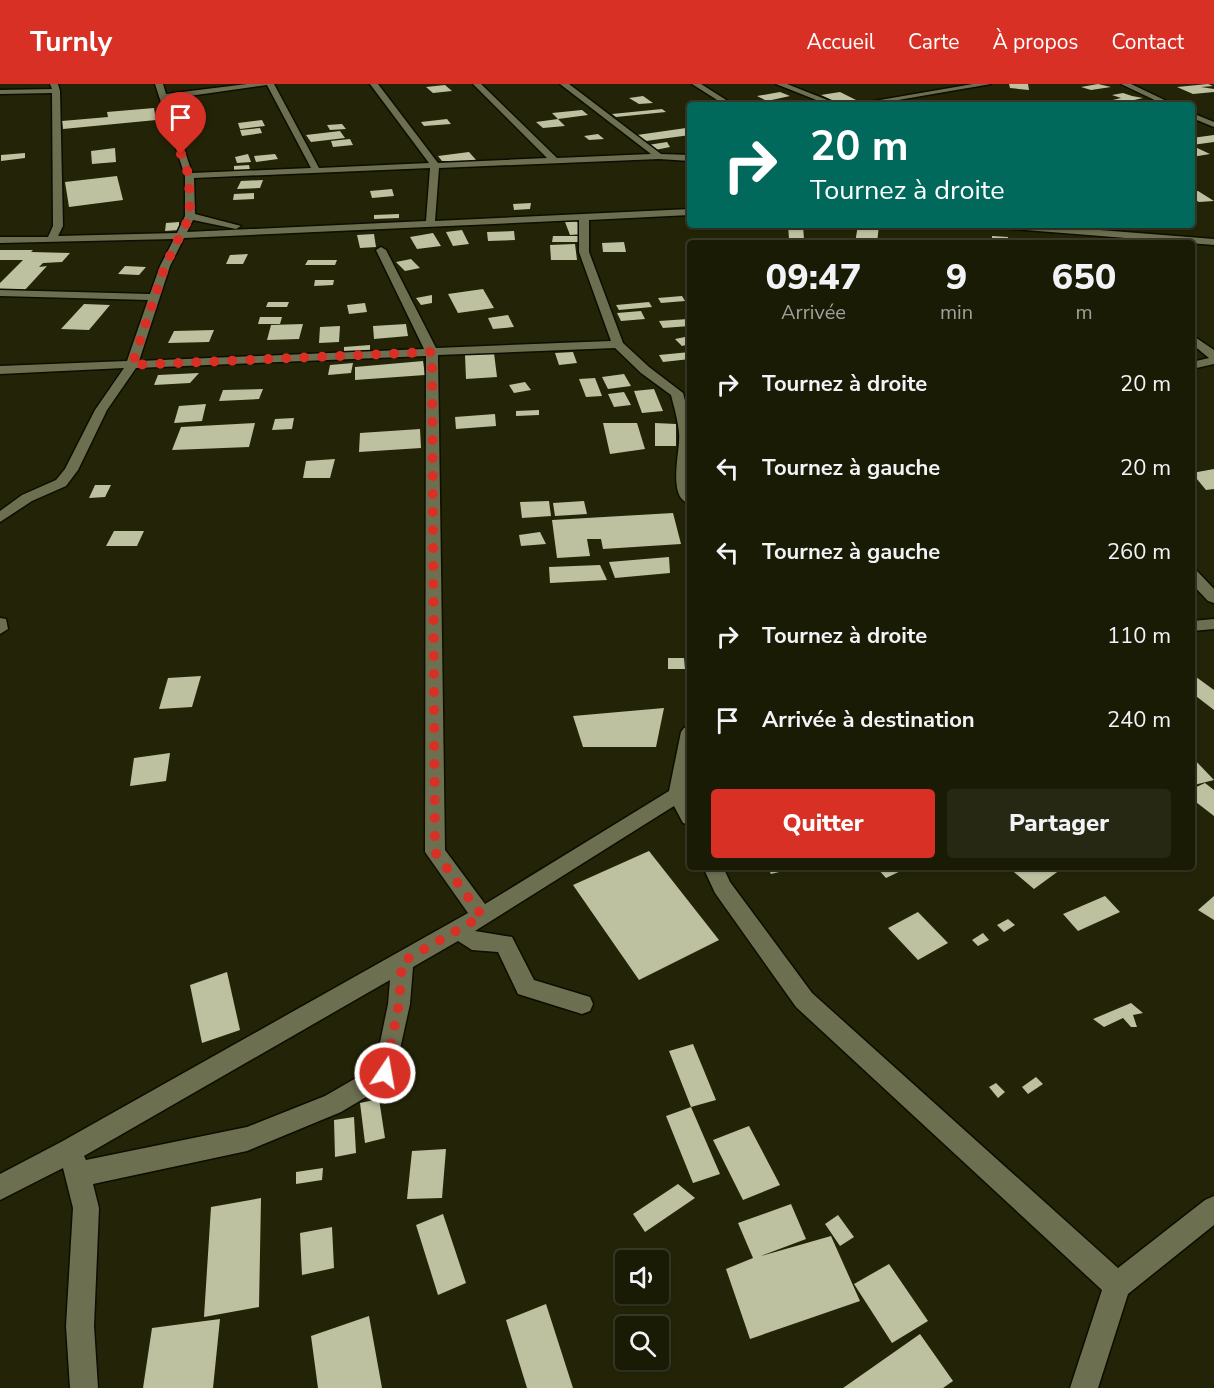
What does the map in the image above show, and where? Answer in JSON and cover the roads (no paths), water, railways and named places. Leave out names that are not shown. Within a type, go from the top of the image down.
[{"type":"street","points":[[0,518],[27,498],[61,483],[71,470],[101,410],[132,365],[165,266],[190,216],[189,176],[159,84]]},
{"type":"street","points":[[163,97],[264,84]]},
{"type":"street","points":[[270,84],[316,170]]},
{"type":"street","points":[[374,84],[435,165],[430,225]]},
{"type":"street","points":[[477,84],[555,161]]},
{"type":"street","points":[[564,84],[659,156]]},
{"type":"street","points":[[696,84],[725,102]]},
{"type":"street","points":[[780,84],[828,102]]},
{"type":"street","points":[[874,102],[987,84]]},
{"type":"street","points":[[1125,84],[1164,102]]},
{"type":"street","points":[[0,92],[55,87],[58,226],[52,239]]},
{"type":"street","points":[[1195,116],[1214,125]]},
{"type":"street","points":[[189,176],[659,156],[687,158]]},
{"type":"street","points":[[0,240],[261,232],[687,212]]},
{"type":"street","points":[[190,216],[261,232]]},
{"type":"street","points":[[584,216],[584,252],[618,344],[645,370],[683,394],[686,436],[681,471],[687,496]]},
{"type":"street","points":[[1056,228],[1189,240]]},
{"type":"street","points":[[1156,228],[1176,239]]},
{"type":"street","points":[[1070,231],[1080,240]]},
{"type":"street","points":[[1195,240],[1214,242]]},
{"type":"street","points":[[381,250],[432,352],[435,852],[482,916]]},
{"type":"street","points":[[0,293],[156,297]]},
{"type":"street","points":[[1195,341],[1214,358],[1195,365]]},
{"type":"street","points":[[0,370],[618,344]]},
{"type":"street","points":[[1195,577],[1214,598]]},
{"type":"street","points":[[0,623],[0,628]]},
{"type":"street","points":[[1195,626],[1214,624]]},
{"type":"street","points":[[75,1163],[402,962],[482,916],[684,790],[687,761]]},
{"type":"street","points":[[714,870],[722,887],[804,1000],[1117,1285]]},
{"type":"street","points":[[459,930],[472,941],[504,943],[526,987],[582,1004]]},
{"type":"street","points":[[0,1187],[75,1163],[247,1139],[333,1104],[385,1073],[399,1004],[402,962]]},
{"type":"street","points":[[75,1163],[86,1208],[80,1326],[84,1388]]},
{"type":"street","points":[[1084,1388],[1117,1285],[1214,1209]]}]
